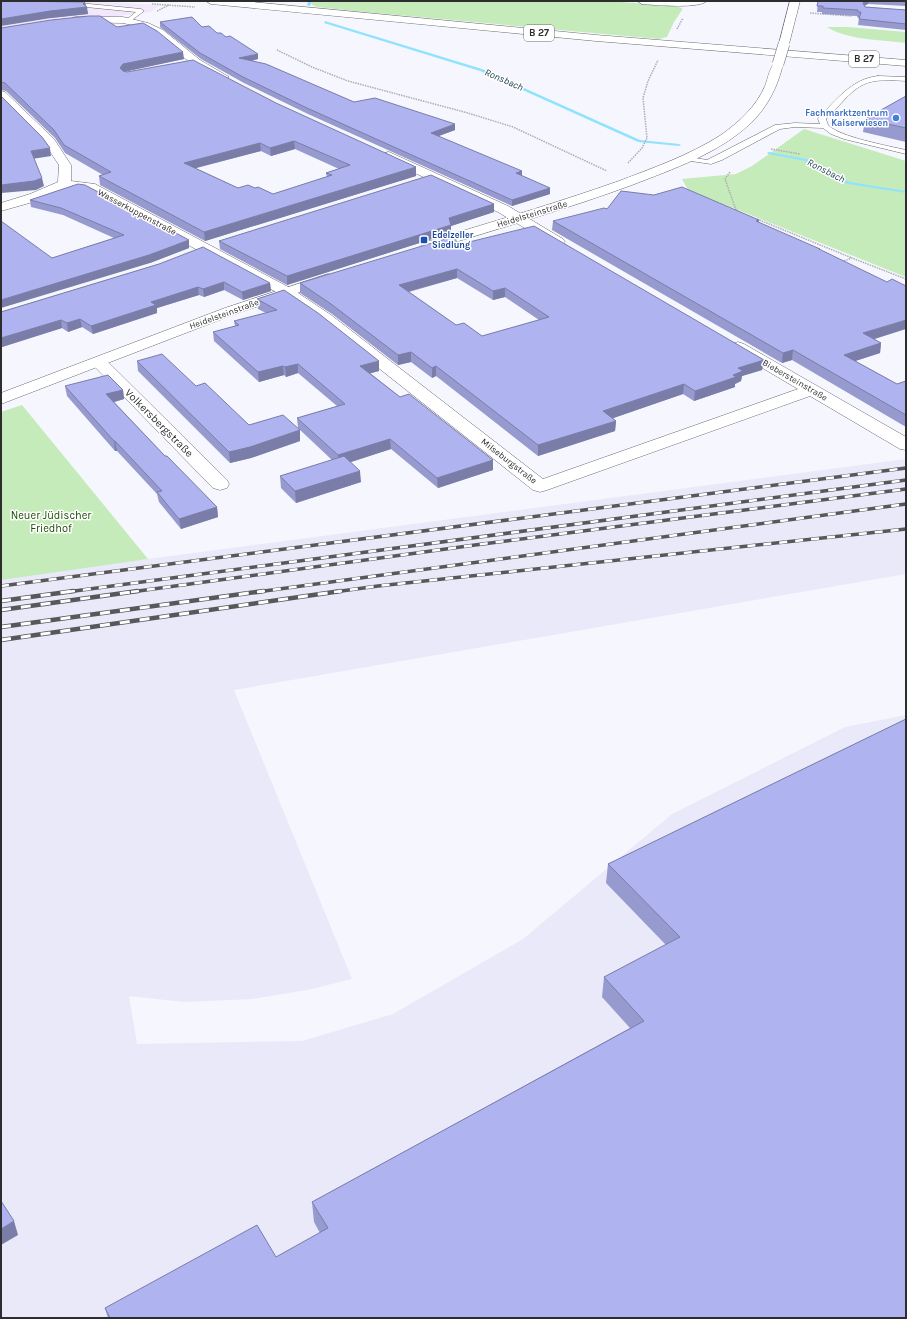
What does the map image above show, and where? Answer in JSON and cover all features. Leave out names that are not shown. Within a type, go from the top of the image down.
[{"type":"main road","name":"B 27","points":[[211,1],[596,38],[906,62]]},
{"type":"main road","points":[[642,1],[673,3],[702,1]]},
{"type":"main road","name":"Heidelsteinstraße","points":[[412,251],[518,219],[610,188],[684,158],[721,139],[747,120],[764,100],[772,85],[795,1]]},
{"type":"main road","points":[[66,21],[128,21],[144,25],[160,32],[196,62],[233,82]]},
{"type":"main road","points":[[181,65],[196,62]]},
{"type":"main road","points":[[1,94],[50,142],[65,165],[64,184],[35,197],[1,207]]},
{"type":"main road","points":[[375,150],[503,208],[518,219],[572,250]]},
{"type":"main road","points":[[410,183],[432,176]]},
{"type":"main road","name":"Wasserkuppenstraße","points":[[64,184],[90,187],[287,292]]},
{"type":"main road","points":[[184,256],[225,242]]},
{"type":"main road","name":"Heidelsteinstraße","points":[[1,399],[223,314],[344,273]]},
{"type":"main road","name":"Milseburgstraße","points":[[287,292],[325,318],[540,486],[812,390]]},
{"type":"main road","name":"Biebersteinstraße","points":[[723,338],[906,445]]},
{"type":"main road","name":"Volkersbergstraße","points":[[99,362],[220,484]]},
{"type":"lane","points":[[60,4],[89,5],[141,12],[128,21]]},
{"type":"lane","points":[[825,126],[822,119],[856,85],[869,79],[906,79]]},
{"type":"lane","points":[[684,158],[710,161],[719,158],[778,127],[795,125],[825,126],[834,132],[847,137],[906,152]]},
{"type":"path","points":[[152,12],[162,10],[169,5]]},
{"type":"path","points":[[792,14],[852,16],[853,12]]},
{"type":"path","points":[[277,50],[331,74],[372,88],[501,122],[532,135],[597,167]]},
{"type":"path","points":[[623,168],[646,140]]},
{"type":"path","points":[[768,148],[800,154]]},
{"type":"path","points":[[728,173],[725,179],[736,210],[743,214]]},
{"type":"path","points":[[750,216],[906,279]]},
{"type":"path","points":[[844,261],[852,258]]},
{"type":"shaded area","points":[[1,1],[91,1],[160,5],[151,12],[31,26],[1,33]]},
{"type":"shaded area","points":[[906,459],[906,574],[234,690],[352,979],[307,990],[252,999],[184,1002],[129,996],[137,1044],[302,1041],[393,1014],[523,939],[672,814],[845,727],[906,715],[906,1318],[1,1318],[1,577]]},
{"type":"green space","points":[[312,1],[608,1],[674,6],[682,8],[682,10],[667,37],[659,39],[317,7],[312,5]]},
{"type":"green space","points":[[827,27],[848,27],[906,32],[906,43],[844,35]]},
{"type":"green space","points":[[804,129],[906,161],[906,277],[688,190],[682,179],[736,174],[752,166]]},
{"type":"green space","name":"Neuer Jüdischer Friedhof","points":[[22,405],[148,559],[1,580],[1,412]]},
{"type":"building","points":[[1,1],[85,2],[83,4],[87,7],[1,19]]},
{"type":"building","points":[[818,1],[864,1],[863,3],[865,7],[906,10],[906,24],[859,19],[861,12],[858,12],[858,10],[823,8],[823,6],[817,6]]},
{"type":"building","points":[[100,16],[117,27],[143,23],[157,31],[183,52],[123,64],[120,68],[123,71],[127,72],[193,60],[276,103],[416,167],[204,232],[99,176],[111,172],[64,145],[54,130],[5,83],[1,82],[1,28],[51,20]],"holes":[[[294,141],[350,165],[326,173],[332,175],[273,194],[258,187],[255,188],[248,185],[238,188],[184,163],[260,143],[270,148]]]},
{"type":"building","points":[[192,17],[202,27],[209,26],[217,33],[221,33],[226,37],[230,36],[258,54],[239,58],[266,64],[354,102],[375,98],[455,124],[431,133],[522,171],[516,173],[550,188],[512,200],[307,108],[243,77],[200,53],[160,22]]},
{"type":"building","points":[[1,96],[42,137],[50,148],[31,151],[42,178],[34,181],[1,185]]},
{"type":"building","points":[[906,96],[906,128],[865,119]]},
{"type":"building","points":[[431,175],[494,204],[449,218],[451,225],[287,276],[219,241]]},
{"type":"building","points":[[78,184],[85,185],[189,240],[149,255],[1,300],[1,221],[52,258],[124,235],[61,208],[30,200]]},
{"type":"building","points":[[682,187],[759,220],[756,221],[820,249],[887,282],[892,279],[906,286],[906,320],[863,333],[881,343],[844,355],[897,384],[906,381],[906,415],[793,350],[783,353],[553,221],[604,208],[607,209],[621,191],[654,195]]},
{"type":"building","points":[[534,226],[764,360],[738,368],[743,371],[733,375],[736,377],[695,391],[684,384],[603,411],[616,421],[538,445],[436,366],[432,368],[411,352],[398,355],[331,304],[300,283],[455,236],[457,245]],"holes":[[[457,269],[493,291],[505,288],[549,317],[482,336],[464,323],[456,325],[399,285]]]},
{"type":"building","points":[[203,247],[270,283],[242,292],[224,282],[203,289],[198,287],[151,302],[156,305],[91,326],[80,319],[67,323],[61,320],[1,338],[1,312],[159,264]]},
{"type":"building","points":[[284,290],[318,313],[379,361],[360,366],[400,397],[409,394],[493,460],[437,478],[390,439],[338,455],[297,418],[345,404],[298,364],[258,372],[213,332],[239,325],[234,321],[277,310],[257,299]]},
{"type":"building","points":[[162,354],[196,386],[205,383],[249,425],[283,415],[300,430],[250,447],[229,452],[137,361]]},
{"type":"building","points":[[108,375],[123,390],[106,394],[165,456],[167,456],[217,507],[179,519],[157,492],[162,491],[114,441],[65,386]]},
{"type":"building","points":[[344,456],[360,471],[295,491],[280,476]]},
{"type":"building","points":[[906,719],[906,1318],[110,1318],[105,1308],[257,1225],[276,1257],[328,1228],[312,1202],[644,1021],[604,977],[680,937],[608,864]]},
{"type":"building","points":[[1,1201],[14,1221],[1,1229]]},
{"type":"waterway","name":"Ronsbach","points":[[309,5],[310,1]]},
{"type":"waterway","name":"Ronsbach","points":[[325,22],[481,70],[639,141],[679,145]]},
{"type":"waterway","name":"Ronsbach","points":[[769,153],[806,160],[830,175],[849,183],[906,192]]},
{"type":"railway","points":[[1,586],[906,468]]},
{"type":"railway","points":[[67,592],[906,480]]},
{"type":"railway","points":[[131,592],[475,545],[906,489]]},
{"type":"railway","points":[[257,592],[906,504]]},
{"type":"railway","points":[[335,592],[906,529]]},
{"type":"railway","points":[[1,601],[74,591]]},
{"type":"railway","points":[[1,610],[138,591]]},
{"type":"railway","points":[[1,627],[264,591]]},
{"type":"railway","points":[[335,592],[341,591]]},
{"type":"railway","points":[[1,640],[335,592]]},
{"type":"place","name":"Fachmarktzentrum Kaiserwiesen","points":[[896,118]]},
{"type":"place","name":"Edelzeller Siedlung","points":[[424,240]]}]
